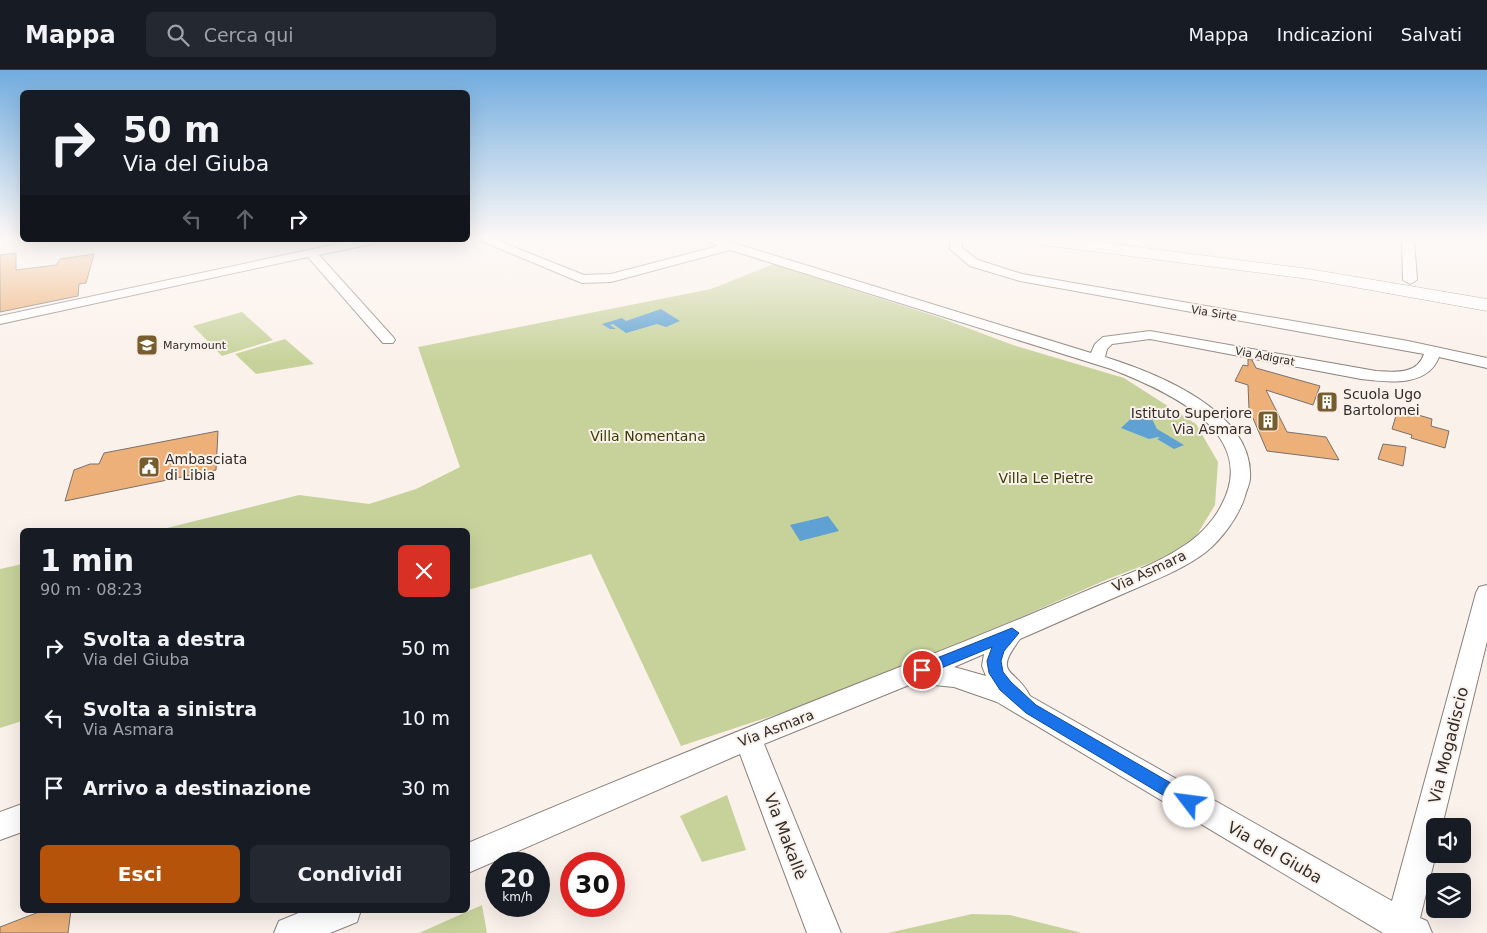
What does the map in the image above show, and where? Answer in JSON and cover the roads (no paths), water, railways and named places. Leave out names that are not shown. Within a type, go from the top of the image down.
[{"type":"street","points":[[0,320],[184,280]]},
{"type":"street","points":[[335,280],[388,340]]},
{"type":"street","name":"Via Asmara","points":[[470,857],[748,739],[904,678],[1012,633],[1183,557],[1205,540],[1226,515],[1237,491],[1240,467],[1237,450],[1227,432],[1216,420],[1192,401],[1170,388],[1132,372],[840,280]]},
{"type":"street","name":"Via Sirte","points":[[1039,280],[1433,351],[1487,363]]},
{"type":"street","points":[[1345,280],[1487,305]]},
{"type":"street","points":[[1411,280],[1487,295]]},
{"type":"street","name":"Via Adigrat","points":[[1097,360],[1100,347],[1105,341],[1115,338],[1147,335],[1189,341],[1361,374],[1387,376],[1417,373],[1424,369],[1433,351]]},
{"type":"street","name":"Via Mogadiscio","points":[[1409,929],[1487,593]]},
{"type":"street","name":"Via del Giuba","points":[[1012,633],[998,649],[994,667],[1006,686],[1031,709]]},
{"type":"street","name":"Via del Giuba","points":[[904,678],[938,674],[959,678],[1006,695],[1409,929]]},
{"type":"street","name":"Via Makallè","points":[[748,739],[824,933]]},
{"type":"street","points":[[0,826],[20,819]]},
{"type":"street","points":[[291,933],[338,913]]},
{"type":"water","points":[[661,309],[680,321],[666,327],[657,324],[626,333],[613,324],[610,325],[616,329],[610,329],[602,324],[622,318],[626,321]]},
{"type":"water","points":[[1137,413],[1151,417],[1157,429],[1184,445],[1174,449],[1157,439],[1160,438],[1158,437],[1149,439],[1121,428]]},
{"type":"water","points":[[828,516],[839,531],[800,541],[790,525]]},
{"type":"place","name":"Marymount","points":[[147,345]]},
{"type":"place","name":"Scuola Ugo Bartolomei","points":[[1327,402]]},
{"type":"place","name":"Istituto Superiore Via Asmara","points":[[1268,421]]},
{"type":"place","name":"Ambasciata di Libia","points":[[149,467]]},
{"type":"park label","name":"Villa Nomentana","points":[[648,436]]},
{"type":"park label","name":"Villa Le Pietre","points":[[1046,478]]}]
